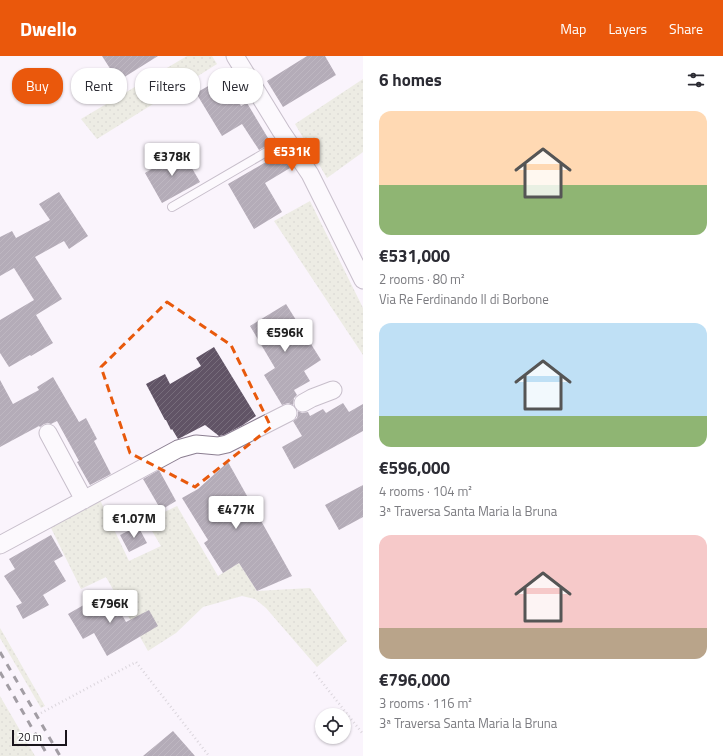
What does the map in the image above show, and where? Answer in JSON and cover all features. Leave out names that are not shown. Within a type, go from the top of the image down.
[{"type":"street","points":[[235,56],[310,174],[363,280]]},
{"type":"street","points":[[303,403],[333,390]]},
{"type":"street","points":[[0,545],[178,449],[196,444],[218,446],[227,444],[288,412]]},
{"type":"street","points":[[48,434],[84,500]]},
{"type":"lane","points":[[172,207],[287,140]]},
{"type":"path","points":[[41,713],[136,662],[209,756]]},
{"type":"path","points":[[314,672],[363,734]]},
{"type":"highlighted area","points":[[167,302],[231,345],[271,427],[195,487],[130,453],[101,367]]},
{"type":"green space","points":[[187,56],[212,56],[217,64],[208,68],[208,70],[200,75],[200,68],[167,68]]},
{"type":"green space","points":[[363,79],[363,152],[327,178],[295,124]]},
{"type":"green space","points":[[135,87],[135,104],[153,104],[97,139],[81,119],[106,104],[127,104],[127,92]]},
{"type":"green space","points":[[310,201],[363,308],[363,355],[274,221]]},
{"type":"green space","points":[[100,500],[129,561],[161,546],[146,521],[177,506],[218,576],[239,563],[257,591],[310,588],[347,641],[317,667],[266,608],[255,599],[242,596],[203,607],[176,633],[148,651],[106,577],[81,589],[50,526]]},
{"type":"green space","points":[[0,628],[45,706],[41,708],[0,638]]},
{"type":"green space","points":[[0,696],[35,756],[0,756]]},
{"type":"building","points":[[102,56],[158,56],[139,68],[135,68],[135,70],[127,75],[127,68],[110,68]]},
{"type":"building","points":[[307,56],[325,56],[336,75],[283,107],[267,81]]},
{"type":"building","points":[[208,86],[208,104],[240,104],[241,106],[248,104],[271,143],[259,150],[242,124],[222,136],[200,100],[200,91]]},
{"type":"building","points":[[182,151],[200,182],[162,203],[145,173]]},
{"type":"building","points":[[277,152],[278,154],[281,153],[290,168],[265,183],[282,212],[254,229],[228,184],[266,162],[264,160]]},
{"type":"building","points":[[59,192],[88,236],[69,249],[64,241],[35,257],[62,299],[36,315],[53,343],[9,367],[0,353],[0,320],[34,300],[14,268],[0,276],[0,237],[12,231],[16,238],[50,220],[39,204]]},
{"type":"building","points":[[286,304],[321,360],[304,371],[310,381],[294,390],[297,395],[294,398],[293,405],[288,403],[282,405],[264,375],[275,368],[250,326]]},
{"type":"building","points":[[214,347],[256,416],[224,435],[219,436],[205,425],[178,439],[165,420],[146,384],[165,374],[170,384],[201,366],[196,358]]},
{"type":"building","points":[[53,377],[79,422],[86,418],[97,439],[94,441],[111,474],[90,485],[77,462],[79,461],[57,421],[51,424],[48,423],[40,427],[39,426],[0,447],[0,380],[13,404],[39,390],[37,387]]},
{"type":"building","points":[[343,403],[349,412],[363,404],[363,431],[294,469],[282,447],[302,436],[293,421],[297,418],[298,411],[302,413],[308,412],[310,416],[323,409],[326,413]]},
{"type":"building","points":[[228,462],[292,576],[257,591],[239,563],[223,573],[204,543],[208,540],[182,498],[198,489]]},
{"type":"building","points":[[159,470],[176,501],[161,510],[143,479]]},
{"type":"building","points":[[363,485],[363,517],[339,530],[325,505]]},
{"type":"building","points":[[138,526],[147,543],[129,552],[120,535]]},
{"type":"building","points":[[51,535],[63,556],[54,561],[66,581],[43,595],[49,605],[23,619],[16,606],[22,603],[4,576],[15,569],[9,559]]},
{"type":"building","points":[[108,591],[126,622],[149,610],[158,626],[107,656],[94,633],[83,639],[68,614]]},
{"type":"building","points":[[173,731],[195,756],[143,756]]},
{"type":"railway","points":[[0,652],[60,756]]},
{"type":"railway","points":[[0,672],[48,756]]}]
